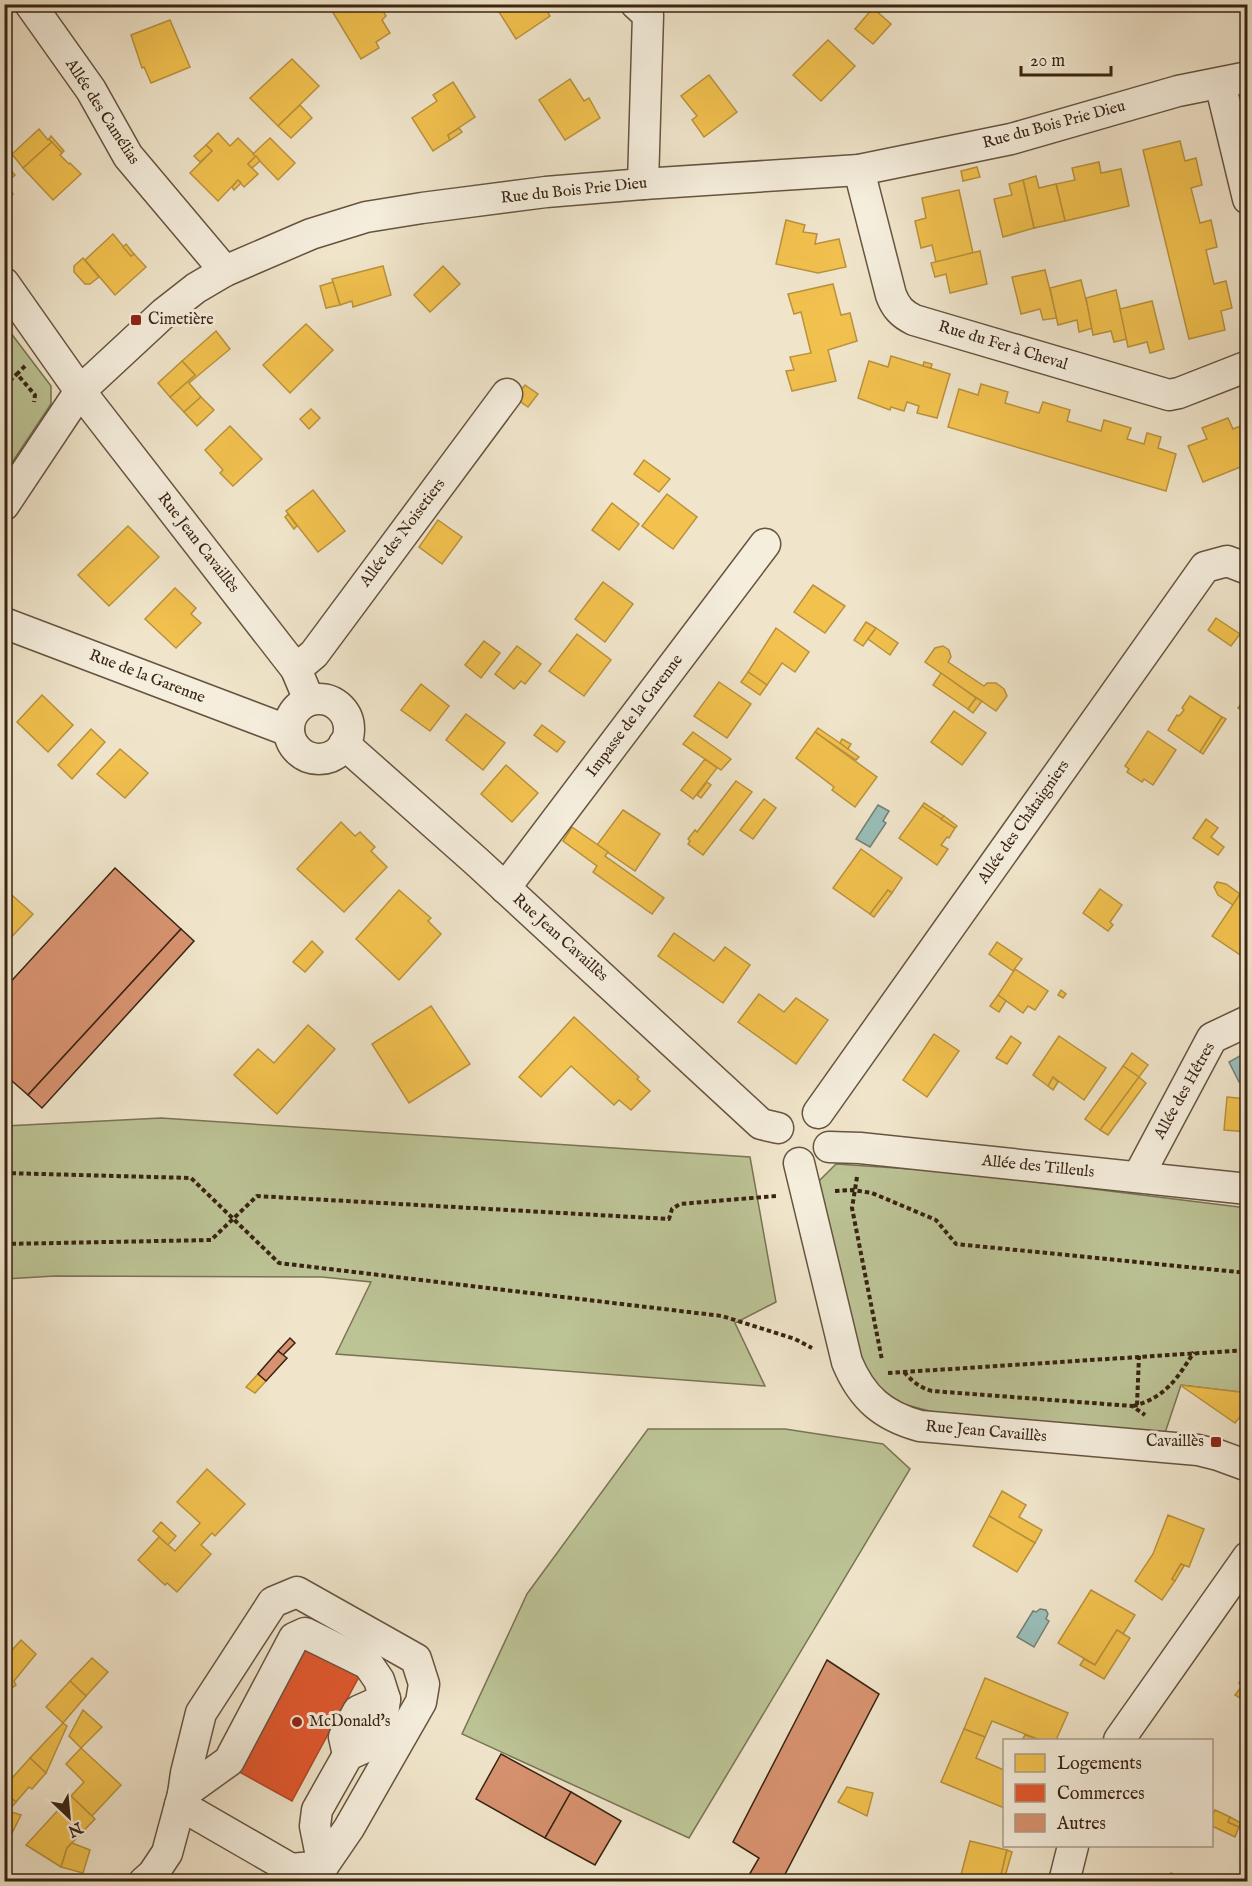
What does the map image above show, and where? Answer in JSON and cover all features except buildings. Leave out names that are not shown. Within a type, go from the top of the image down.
[{"type":"street","name":"Allée des Camélias","points":[[30,4],[91,90],[128,156],[225,271]]},
{"type":"street","points":[[636,4],[648,15],[643,184]]},
{"type":"street","name":"Rue du Bois Prie Dieu","points":[[4,505],[80,391],[164,313],[196,288],[225,271],[311,234],[366,218],[422,208],[546,192],[860,170],[1011,139],[1178,91],[1234,80]]},
{"type":"street","points":[[1234,80],[1248,199]]},
{"type":"street","name":"Rue du Fer à Cheval","points":[[860,170],[891,295],[903,314],[914,320],[1169,395],[1248,366]]},
{"type":"street","name":"Rue Jean Cavaillès","points":[[4,283],[80,391],[296,669],[309,700]]},
{"type":"street","name":"Allée des Noisetiers","points":[[296,669],[314,654],[507,394]]},
{"type":"street","name":"Impasse de la Garenne","points":[[505,888],[765,544]]},
{"type":"street","name":"Allée des Châtaigniers","points":[[818,1113],[1205,567],[1227,561],[1248,569]]},
{"type":"street","name":"Rue de la Garenne","points":[[4,623],[289,730]]},
{"type":"street","points":[[309,700],[329,700],[344,713],[348,722],[344,744],[331,756],[312,758],[296,748],[291,740],[289,730],[293,712],[309,700]]},
{"type":"street","name":"Rue Jean Cavaillès","points":[[344,744],[505,888],[761,1124],[778,1128]]},
{"type":"street","name":"Allée des Hêtres","points":[[1138,1177],[1212,1038],[1248,1020]]},
{"type":"street","points":[[802,1109],[818,1113],[825,1119],[829,1128],[831,1137],[829,1147],[817,1160],[808,1163],[790,1160],[778,1146],[776,1137],[782,1120],[794,1111],[802,1109]]},
{"type":"street","name":"Allée des Tilleuls","points":[[829,1147],[860,1148],[1248,1189]]},
{"type":"street","name":"Rue Jean Cavaillès","points":[[799,1163],[848,1362],[860,1389],[883,1409],[904,1421],[920,1426],[1198,1450],[1248,1466]]},
{"type":"street","points":[[1120,1739],[1248,1557]]},
{"type":"street","points":[[144,1881],[153,1874],[167,1853],[182,1800],[186,1773],[201,1713],[273,1602],[297,1592],[417,1659],[424,1684],[421,1702],[349,1827],[319,1874]]},
{"type":"street","points":[[182,1800],[229,1761],[294,1638],[305,1633],[368,1664],[379,1680],[385,1699],[382,1722],[368,1746],[348,1755],[317,1809],[315,1826],[319,1874]]},
{"type":"street","points":[[182,1800],[291,1869],[319,1874]]},
{"type":"street","points":[[1064,1881],[1072,1847]]},
{"type":"path","points":[[4,386],[27,365]]},
{"type":"path","points":[[17,374],[35,395],[35,400],[29,409]]},
{"type":"path","points":[[4,445],[17,427]]},
{"type":"path","points":[[4,1173],[192,1178],[279,1263],[722,1316],[795,1339]]},
{"type":"path","points":[[853,1190],[852,1208],[882,1362]]},
{"type":"path","points":[[872,1193],[936,1220],[956,1244],[1248,1274]]},
{"type":"path","points":[[4,1244],[211,1240],[257,1196],[669,1219],[672,1209],[680,1204],[750,1198]]},
{"type":"path","points":[[885,1373],[1248,1350]]},
{"type":"path","points":[[1139,1356],[1135,1406],[1152,1400],[1165,1391],[1181,1373],[1194,1352]]},
{"type":"green space","points":[[4,324],[51,386],[51,404],[5,473]]},
{"type":"green space","points":[[161,1118],[750,1157],[776,1302],[735,1323],[765,1386],[336,1354],[371,1282],[322,1277],[55,1276],[5,1279],[5,1126]]},
{"type":"green space","points":[[836,1164],[956,1172],[1247,1208],[1247,1393],[1181,1385],[1165,1433],[952,1417],[903,1404],[873,1385],[858,1351],[816,1184]]},
{"type":"green space","points":[[648,1429],[785,1429],[883,1444],[910,1469],[689,1838],[462,1734],[527,1594]]},
{"type":"water","points":[[878,805],[889,811],[883,821],[886,823],[870,847],[856,839]]},
{"type":"water","points":[[1247,1052],[1247,1077],[1239,1082],[1229,1062]]},
{"type":"water","points":[[1046,1610],[1048,1614],[1046,1619],[1049,1621],[1034,1647],[1017,1637],[1033,1611]]},
{"type":"place","name":"Cimetière","points":[[136,320]]},
{"type":"place","name":"Cavaillès","points":[[1216,1442]]},
{"type":"place","name":"McDonald's","points":[[297,1722]]}]
